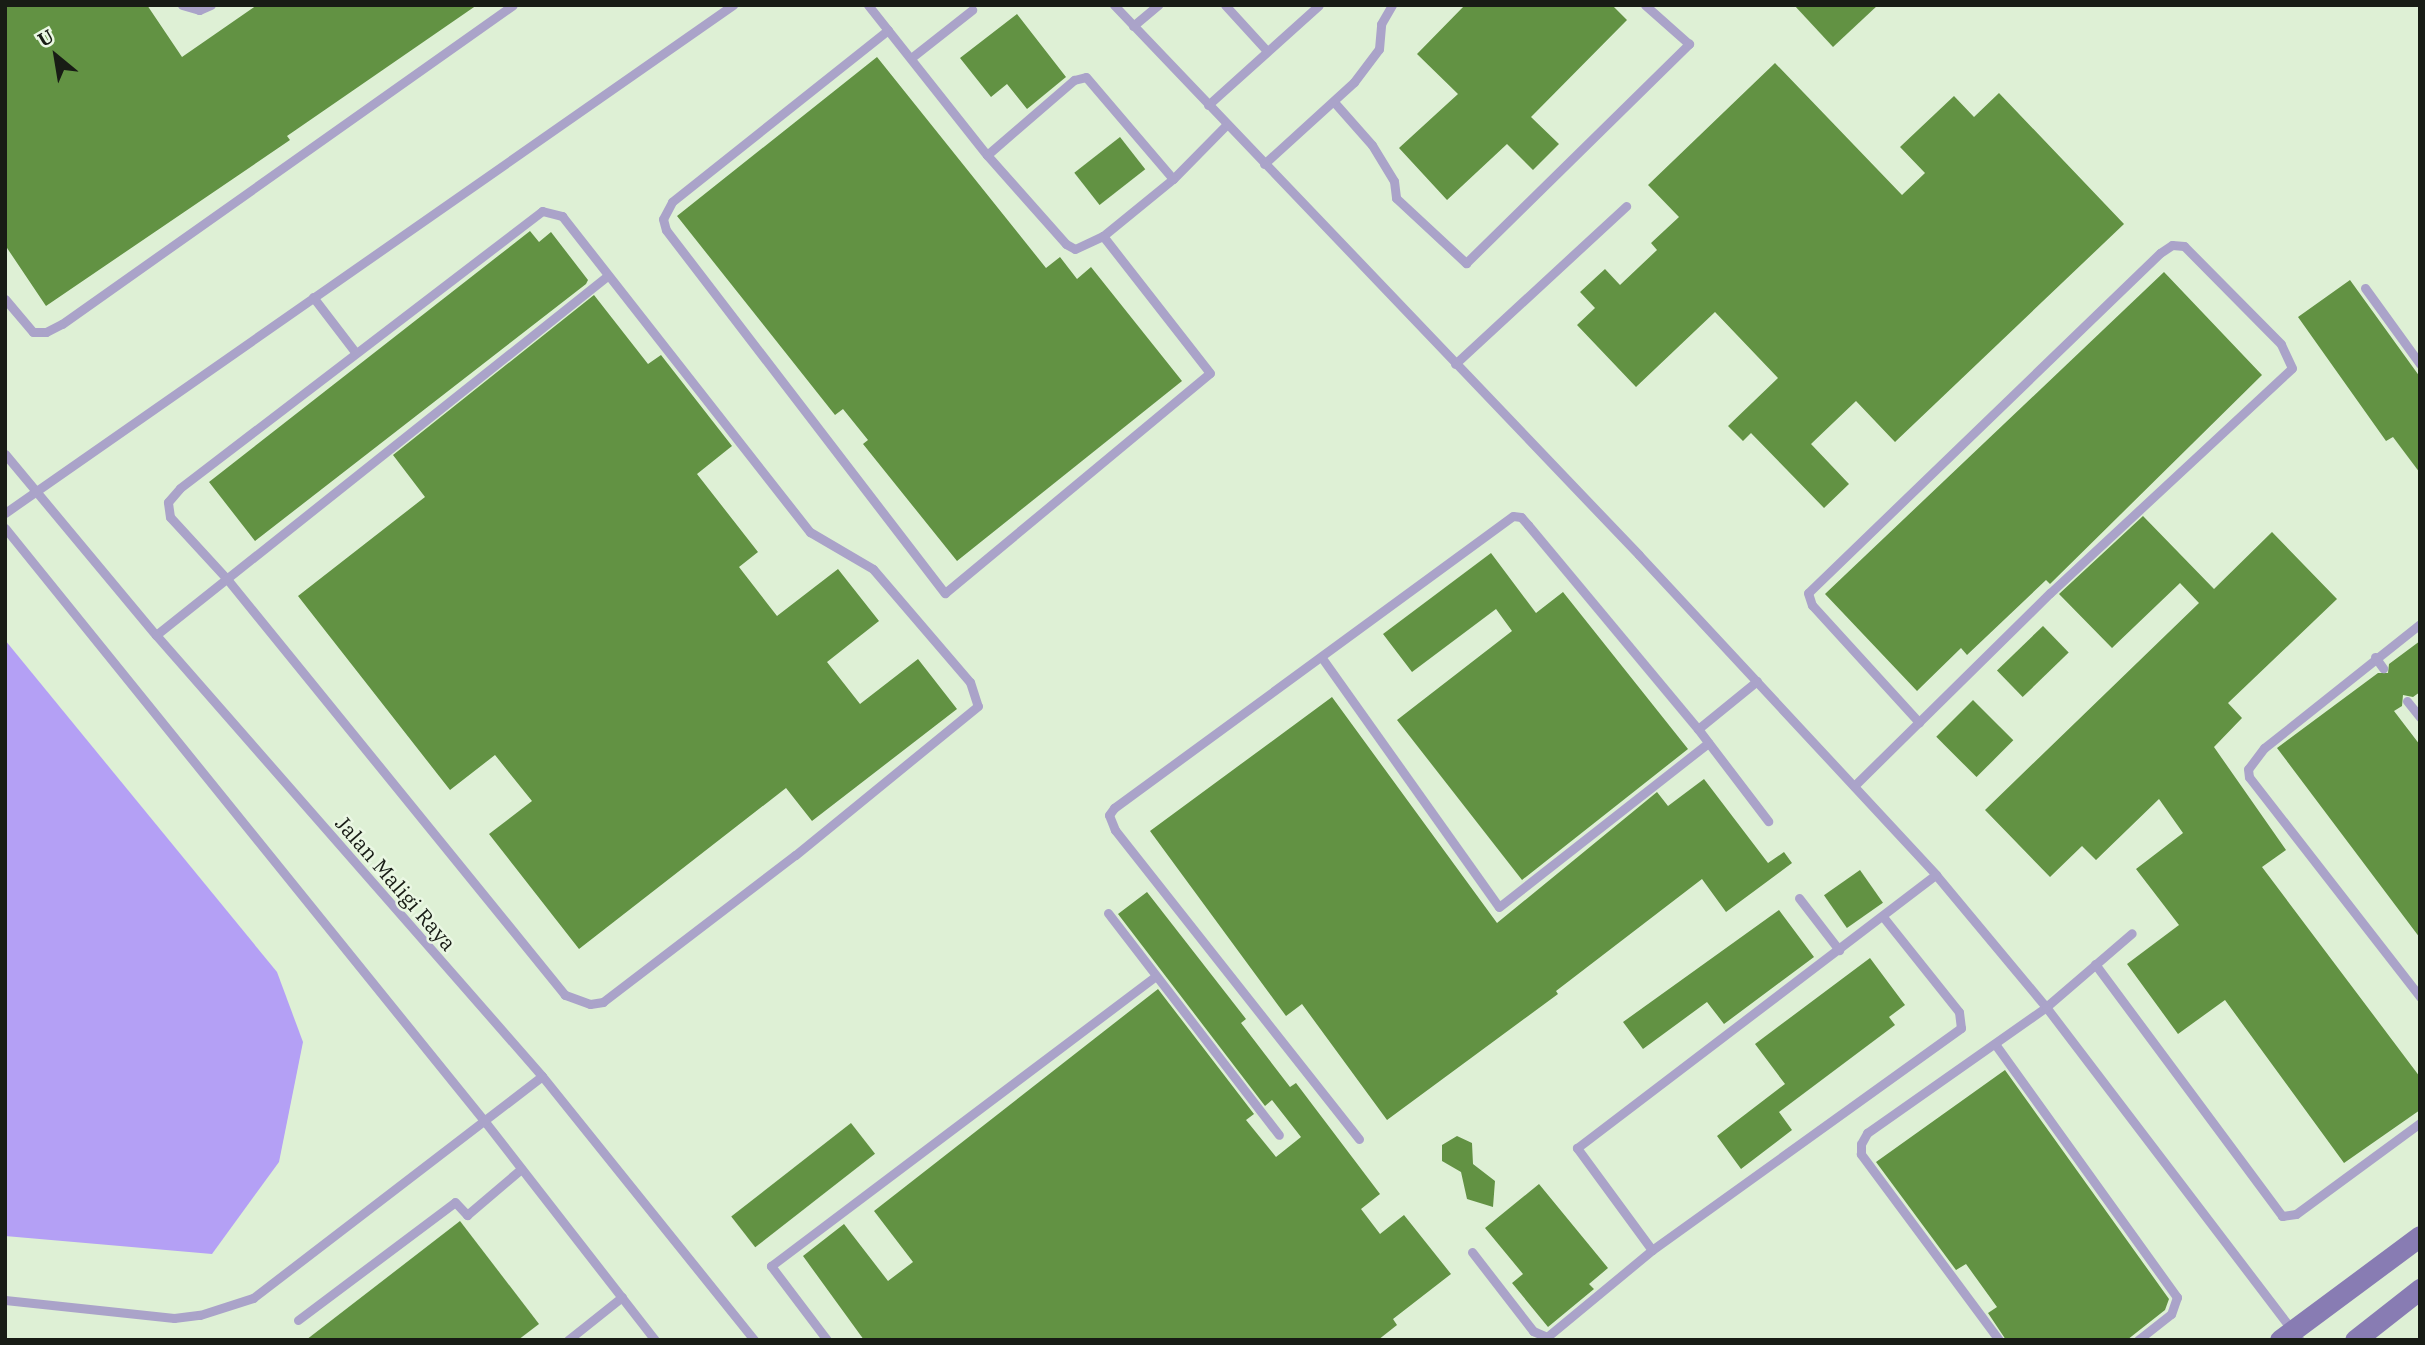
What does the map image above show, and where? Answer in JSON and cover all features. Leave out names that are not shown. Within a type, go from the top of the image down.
[{"type":"street","points":[[2291,1337],[2420,1236]]},
{"type":"street","points":[[2355,1340],[2420,1289]]},
{"type":"lane","points":[[182,5],[199,10],[211,5]]},
{"type":"lane","points":[[5,299],[33,332],[62,324],[513,5]]},
{"type":"lane","points":[[5,513],[35,489],[733,5]]},
{"type":"lane","points":[[868,5],[987,156],[1066,244],[1087,247],[1103,236],[1173,178],[1226,125]]},
{"type":"lane","points":[[1114,5],[1757,681],[1936,875],[2046,1007],[2291,1337]]},
{"type":"lane","points":[[1133,26],[1158,5]]},
{"type":"lane","points":[[1225,5],[1266,51]]},
{"type":"lane","points":[[1208,105],[1319,5]]},
{"type":"lane","points":[[1264,164],[1334,102],[1380,50],[1381,24],[1392,5]]},
{"type":"lane","points":[[1334,102],[1377,154],[1394,181],[1396,198],[1466,263],[1689,44],[1645,5]]},
{"type":"lane","points":[[911,58],[972,10]]},
{"type":"lane","points":[[888,30],[671,202],[663,219],[666,230],[945,593],[1210,373],[1103,236]]},
{"type":"lane","points":[[987,156],[1074,80],[1086,77],[1173,178]]},
{"type":"lane","points":[[1455,364],[1626,206]]},
{"type":"lane","points":[[542,211],[562,216],[606,277],[810,532],[873,569],[970,682],[977,695],[975,713],[603,1002],[590,1004],[565,995],[227,579],[170,517],[168,502],[180,488],[542,211]]},
{"type":"lane","points":[[1854,786],[1919,722],[2050,593],[2292,368],[2281,344],[2184,246],[2172,245],[2160,253],[1808,593],[1812,605],[1919,722]]},
{"type":"lane","points":[[156,635],[606,277]]},
{"type":"lane","points":[[2365,288],[2420,364]]},
{"type":"lane","points":[[313,297],[355,352]]},
{"type":"lane","name":"Jalan Maligi Raya","points":[[5,454],[156,635],[542,1076],[754,1340]]},
{"type":"lane","points":[[1359,1139],[1115,830],[1109,815],[1504,521],[1521,517],[1698,729],[1768,821]]},
{"type":"lane","points":[[5,528],[486,1123],[655,1340]]},
{"type":"lane","points":[[2420,624],[2375,657],[2264,748],[2252,761],[2249,777],[2420,997]]},
{"type":"lane","points":[[2375,657],[2384,668]]},
{"type":"lane","points":[[1322,658],[1499,907],[1708,743]]},
{"type":"lane","points":[[1698,729],[1757,681]]},
{"type":"lane","points":[[2407,701],[2420,718]]},
{"type":"lane","points":[[1652,1250],[1577,1148],[1884,918],[1936,875]]},
{"type":"lane","points":[[1799,898],[1839,950]]},
{"type":"lane","points":[[1108,913],[1279,1135]]},
{"type":"lane","points":[[1472,1252],[1533,1331],[1547,1337],[1652,1250],[1961,1028],[1959,1012],[1884,918]]},
{"type":"lane","points":[[1999,1340],[1861,1154],[1867,1133],[2046,1007],[2132,933]]},
{"type":"lane","points":[[2095,964],[2282,1216],[2296,1214],[2420,1123]]},
{"type":"lane","points":[[827,1340],[771,1266],[1156,977]]},
{"type":"lane","points":[[1995,1044],[2176,1297],[2171,1314],[2138,1340]]},
{"type":"lane","points":[[5,1300],[174,1318],[230,1307],[269,1290],[486,1123],[542,1076]]},
{"type":"lane","points":[[298,1320],[455,1202],[467,1215],[521,1169]]},
{"type":"lane","points":[[568,1340],[622,1297]]},
{"type":"shaded area","points":[[5,5],[2420,5],[2420,1340],[5,1340]]},
{"type":"shaded area","points":[[5,640],[277,972],[303,1042],[279,1162],[212,1254],[5,1236]]},
{"type":"building","points":[[5,5],[147,5],[182,57],[257,5],[477,5],[287,136],[290,140],[46,306],[5,245]]},
{"type":"building","points":[[1465,5],[1612,5],[1627,20],[1531,117],[1559,144],[1533,170],[1507,144],[1447,200],[1399,148],[1458,94],[1417,54]]},
{"type":"building","points":[[1794,5],[1878,5],[1833,47]]},
{"type":"building","points":[[1017,14],[1066,77],[1027,109],[1007,84],[991,97],[960,58]]},
{"type":"building","points":[[877,57],[1046,268],[1060,257],[1077,279],[1091,267],[1182,381],[957,561],[863,444],[868,440],[843,409],[835,415],[677,216]]},
{"type":"building","points":[[1775,63],[1902,195],[1925,173],[1900,147],[1954,96],[1974,117],[1999,93],[2124,224],[1895,442],[1856,401],[1811,444],[1849,484],[1824,508],[1751,433],[1743,441],[1728,426],[1778,378],[1715,312],[1636,387],[1577,325],[1595,308],[1580,292],[1605,269],[1620,285],[1657,250],[1651,243],[1679,217],[1648,185]]},
{"type":"building","points":[[1120,137],[1145,169],[1100,205],[1074,173]]},
{"type":"building","points":[[530,231],[539,242],[551,232],[588,280],[586,284],[255,541],[209,482]]},
{"type":"building","points":[[2164,272],[2262,375],[2050,584],[2046,580],[1967,655],[1961,648],[1917,691],[1825,594]]},
{"type":"building","points":[[2350,280],[2420,377],[2420,473],[2393,437],[2386,441],[2298,317]]},
{"type":"building","points":[[594,295],[648,364],[661,355],[732,446],[697,474],[758,552],[739,567],[777,616],[838,569],[879,621],[827,662],[860,704],[918,659],[957,709],[812,821],[786,788],[579,949],[489,834],[532,801],[495,755],[450,790],[298,596],[425,497],[393,455]]},
{"type":"building","points":[[2143,516],[2214,589],[2272,532],[2337,599],[2228,703],[2242,718],[2214,747],[2286,850],[2262,867],[2420,1077],[2420,1110],[2344,1163],[2225,1000],[2178,1034],[2127,964],[2179,925],[2136,869],[2183,833],[2159,799],[2096,860],[2082,846],[2050,877],[1985,810],[2199,603],[2180,583],[2112,648],[2059,594]]},
{"type":"building","points":[[1491,553],[1536,613],[1563,592],[1688,749],[1522,880],[1397,720],[1512,631],[1496,609],[1412,672],[1383,634]]},
{"type":"building","points":[[2043,626],[2069,653],[2023,697],[1997,670]]},
{"type":"building","points":[[2420,641],[2420,692],[2413,697],[2403,695],[2402,706],[2394,711],[2420,745],[2420,938],[2277,748],[2378,673],[2388,673],[2389,664]]},
{"type":"building","points":[[1332,697],[1497,923],[1657,792],[1668,806],[1704,779],[1768,863],[1784,852],[1792,863],[1726,912],[1702,879],[1556,991],[1558,994],[1387,1120],[1302,1004],[1286,1016],[1150,831]]},
{"type":"building","points":[[1973,700],[2013,740],[1977,777],[1936,737]]},
{"type":"building","points":[[1860,870],[1883,903],[1847,928],[1824,895]]},
{"type":"building","points":[[1147,892],[1246,1019],[1241,1023],[1290,1087],[1296,1083],[1380,1194],[1361,1209],[1380,1234],[1404,1215],[1451,1274],[1393,1319],[1397,1325],[1378,1340],[864,1340],[803,1256],[844,1224],[888,1281],[913,1262],[874,1211],[1158,989],[1254,1114],[1246,1120],[1276,1157],[1301,1137],[1272,1100],[1265,1106],[1118,914]]},
{"type":"building","points":[[1779,910],[1814,957],[1724,1024],[1707,1002],[1643,1049],[1623,1022]]},
{"type":"building","points":[[1870,958],[1905,1005],[1889,1017],[1895,1025],[1779,1112],[1792,1130],[1741,1169],[1717,1136],[1785,1084],[1755,1044]]},
{"type":"building","points":[[2005,1070],[2169,1299],[2165,1310],[2127,1340],[2006,1340],[1988,1313],[1997,1307],[1966,1264],[1956,1270],[1876,1162]]},
{"type":"building","points":[[851,1123],[875,1154],[755,1247],[731,1217]]},
{"type":"building","points":[[1457,1136],[1472,1143],[1473,1164],[1495,1181],[1493,1207],[1467,1199],[1461,1172],[1442,1161],[1442,1145]]},
{"type":"building","points":[[1539,1184],[1608,1268],[1589,1284],[1594,1289],[1548,1327],[1512,1283],[1523,1274],[1485,1228]]},
{"type":"building","points":[[460,1221],[539,1324],[518,1340],[306,1340]]}]
